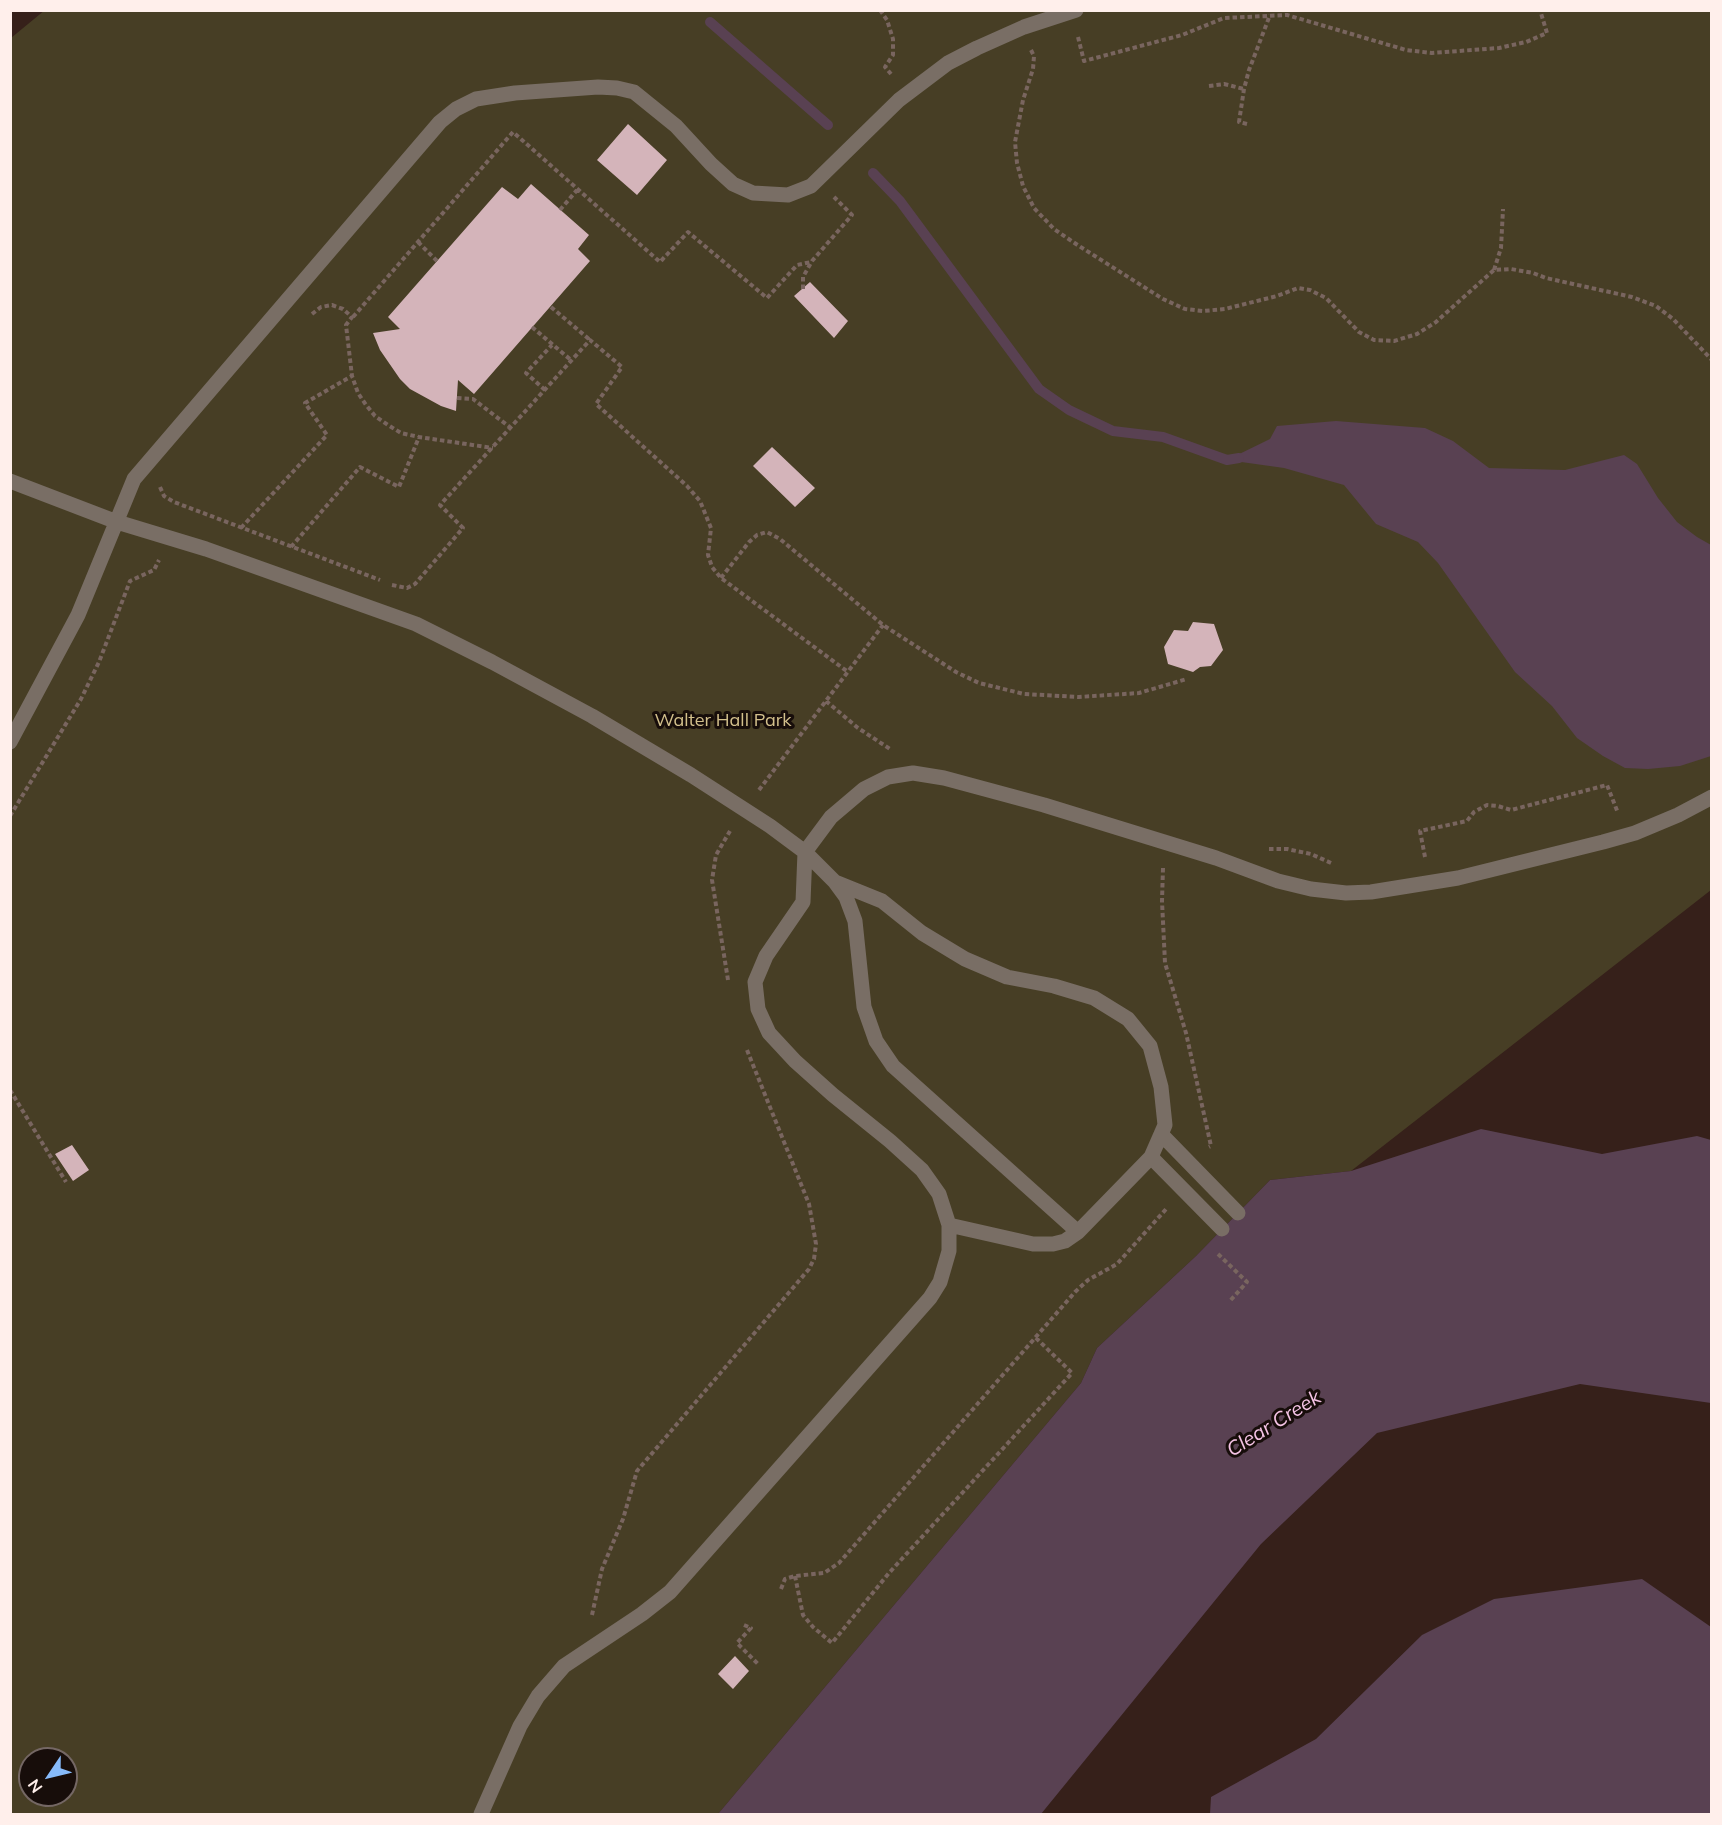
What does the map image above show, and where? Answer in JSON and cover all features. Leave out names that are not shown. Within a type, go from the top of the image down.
[{"type":"lane","points":[[10,742],[78,615],[134,479],[440,122],[456,109],[476,99],[515,93],[598,87],[634,92],[676,126],[733,184],[753,193],[788,195],[811,186],[907,94],[948,63],[1024,27],[1076,10]]},
{"type":"lane","points":[[10,481],[117,522],[206,549],[416,624],[592,716],[744,809],[806,852],[836,882],[846,897],[855,921],[864,1007],[876,1041],[893,1066],[1078,1232]]},
{"type":"lane","points":[[481,1815],[520,1726],[538,1696],[564,1666],[642,1614],[670,1592],[930,1299],[940,1282],[948,1251],[949,1226],[939,1194],[922,1170],[795,1061],[769,1033],[758,1009],[755,982],[766,956],[803,902],[806,852],[837,812],[864,789],[888,777],[913,773],[944,778],[1044,805],[1206,855],[1278,881],[1311,889],[1346,893],[1371,892],[1458,878],[1603,842],[1635,833],[1678,815],[1712,797]]},
{"type":"lane","points":[[836,882],[882,901],[922,933],[965,959],[1007,976],[1054,986],[1094,998],[1128,1018],[1150,1046],[1161,1087],[1165,1125],[1151,1156],[1078,1232],[1065,1241],[1053,1245],[1033,1244],[949,1226]]},
{"type":"lane","points":[[1161,1134],[1238,1213]]},
{"type":"lane","points":[[1151,1156],[1222,1229]]},
{"type":"path","points":[[880,10],[887,20],[893,39],[893,55],[885,67],[907,94]]},
{"type":"path","points":[[1075,28],[1084,61],[1182,35],[1224,18],[1288,13],[1407,50],[1432,53],[1499,48],[1526,42],[1547,33],[1540,10]]},
{"type":"path","points":[[1247,124],[1239,122],[1244,89],[1270,15]]},
{"type":"path","points":[[1028,43],[1034,56],[1033,69],[1023,100],[1015,142],[1023,186],[1034,208],[1054,229],[1163,299],[1185,309],[1203,311],[1225,309],[1277,296],[1298,288],[1310,290],[1326,298],[1359,332],[1374,340],[1394,341],[1417,334],[1436,322],[1494,270],[1501,248],[1503,209]]},
{"type":"path","points":[[1209,86],[1224,84],[1244,89]]},
{"type":"path","points":[[493,448],[401,433],[375,416],[358,393],[352,376],[346,325],[513,132],[660,262],[688,232],[767,298],[797,265],[812,261]]},
{"type":"path","points":[[560,210],[577,190]]},
{"type":"path","points":[[803,289],[803,277],[812,261],[852,214],[827,191]]},
{"type":"path","points":[[418,242],[437,261]]},
{"type":"path","points":[[1494,270],[1511,269],[1533,273],[1656,306],[1687,332],[1712,360]]},
{"type":"path","points":[[309,316],[321,307],[332,305],[343,309],[352,317]]},
{"type":"path","points":[[550,307],[622,367],[596,404],[687,486],[700,501],[711,528],[708,555],[712,567],[721,578],[848,672]]},
{"type":"path","points":[[532,327],[572,361]]},
{"type":"path","points":[[161,479],[160,488],[164,496],[174,502],[395,586],[407,588],[415,584],[463,528],[440,505],[590,340]]},
{"type":"path","points":[[545,390],[526,373],[552,345]]},
{"type":"path","points":[[241,528],[327,435],[305,403],[352,376]]},
{"type":"path","points":[[457,398],[473,399],[511,428]]},
{"type":"path","points":[[291,547],[360,467],[399,486],[419,437]]},
{"type":"path","points":[[10,816],[81,699],[99,662],[130,581],[154,570],[158,563],[174,502]]},
{"type":"path","points":[[721,578],[749,542],[757,535],[766,532],[780,539],[883,625],[956,672],[979,683],[1024,694],[1079,697],[1139,693],[1187,679]]},
{"type":"path","points":[[729,988],[712,880],[716,855],[744,809],[883,625]]},
{"type":"path","points":[[826,701],[858,728],[891,750]]},
{"type":"path","points":[[1426,866],[1420,831],[1467,821],[1474,812],[1487,805],[1511,810],[1607,785],[1619,815]]},
{"type":"path","points":[[1268,849],[1287,849],[1311,854],[1338,869]]},
{"type":"path","points":[[584,1621],[592,1615],[602,1569],[623,1519],[631,1485],[637,1471],[809,1269],[814,1259],[816,1244],[809,1204],[744,1044]]},
{"type":"path","points":[[10,1090],[66,1182]]},
{"type":"path","points":[[795,1576],[803,1615],[813,1627],[832,1642],[889,1573],[1072,1373],[1035,1337]]},
{"type":"path","points":[[744,1625],[751,1628],[737,1643],[759,1665]]},
{"type":"green space","name":"Walter Hall Park","points":[[45,10],[1711,11],[1711,890],[1351,1171],[1270,1180],[1196,1256],[1097,1348],[1081,1383],[718,1814],[11,1814],[11,38]]},
{"type":"water","points":[[1336,421],[1425,428],[1453,441],[1489,468],[1565,470],[1624,455],[1637,464],[1658,498],[1677,522],[1711,545],[1711,756],[1680,766],[1648,769],[1625,768],[1603,756],[1577,738],[1552,706],[1515,672],[1438,563],[1418,542],[1376,524],[1344,485],[1284,468],[1227,460],[1270,439],[1277,426]]},
{"type":"water","name":"Clear Creek","points":[[1481,1129],[1602,1154],[1697,1136],[1711,1140],[1711,1403],[1580,1384],[1377,1433],[1261,1544],[1041,1814],[718,1814],[1081,1383],[1097,1348],[1196,1256],[1270,1180],[1351,1171]]},
{"type":"water","points":[[1642,1579],[1711,1627],[1711,1814],[1210,1814],[1211,1797],[1316,1739],[1422,1635],[1494,1599]]},
{"type":"building","points":[[628,124],[667,160],[637,195],[597,160]]},
{"type":"building","points":[[531,184],[589,235],[578,249],[590,261],[474,394],[458,380],[456,411],[441,406],[410,389],[400,379],[380,350],[373,333],[400,329],[388,317],[502,187],[518,199]]},
{"type":"building","points":[[810,282],[848,321],[834,338],[794,296]]},
{"type":"building","points":[[772,447],[815,488],[795,507],[753,466]]},
{"type":"building","points":[[1193,622],[1214,624],[1223,650],[1211,666],[1200,667],[1193,672],[1168,664],[1164,647],[1174,630],[1188,631]]},
{"type":"building","points":[[72,1145],[89,1170],[73,1181],[55,1154]]},
{"type":"building","points":[[735,1656],[749,1671],[733,1689],[718,1674]]},
{"type":"waterway","points":[[710,22],[828,125]]},
{"type":"waterway","points":[[873,173],[900,201],[1039,389],[1069,410],[1113,431],[1163,437],[1227,460],[1239,458]]}]
